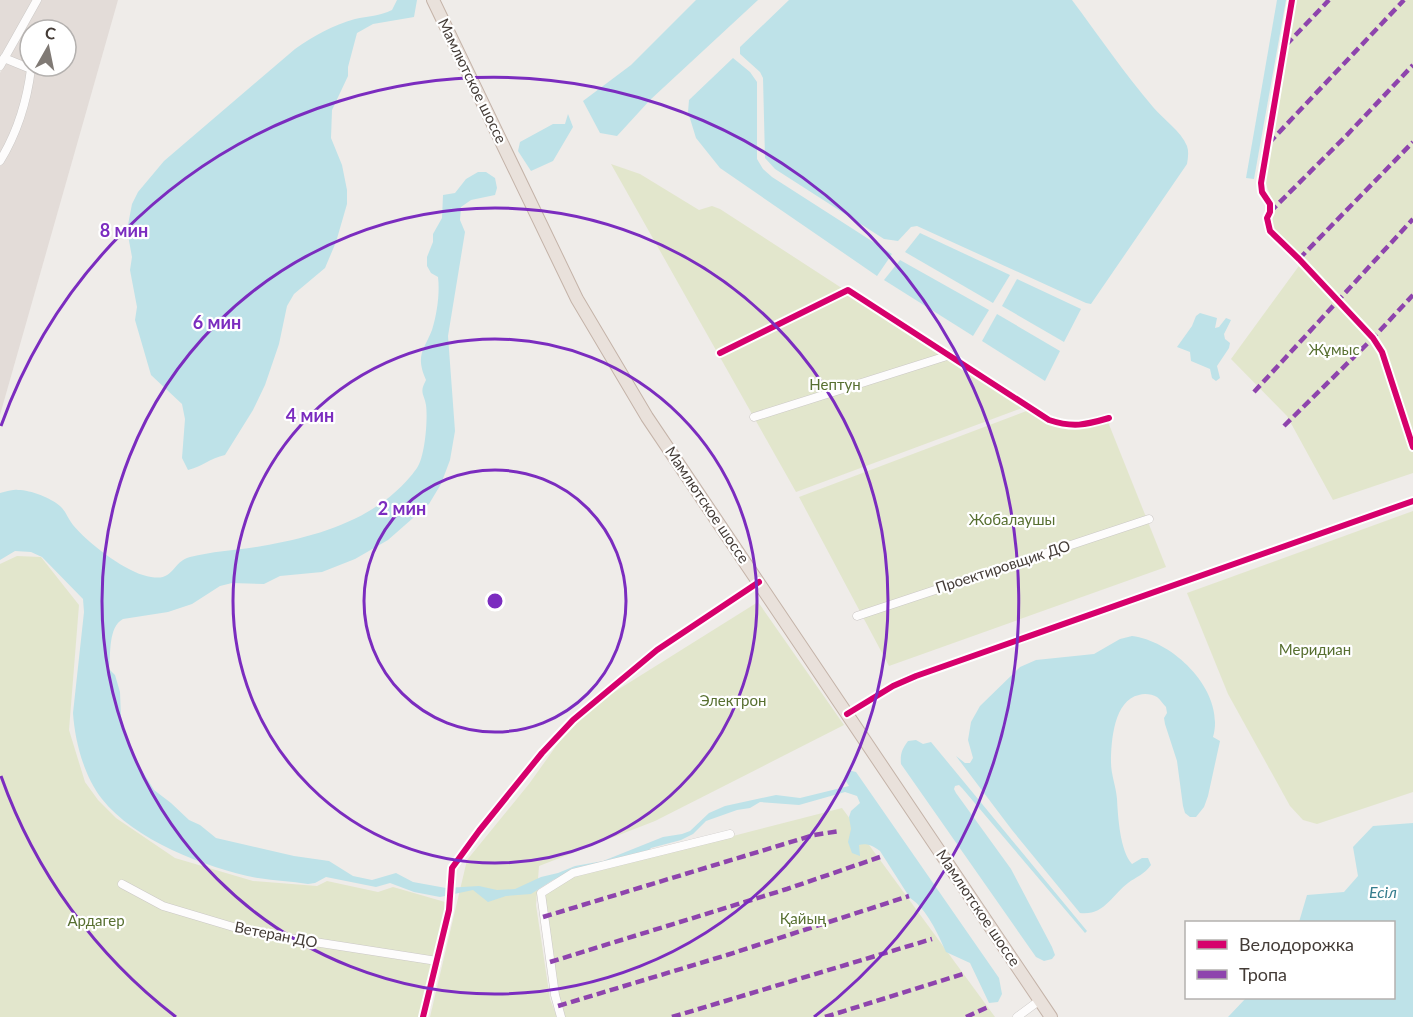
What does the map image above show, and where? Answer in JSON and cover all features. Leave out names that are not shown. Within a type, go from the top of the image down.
[{"type":"highway","name":"Мамлютское шоссе","points":[[433,0],[578,299],[647,417],[1049,1015]]},
{"type":"street","points":[[0,66],[37,0]]},
{"type":"street","points":[[1292,0],[1261,183],[1262,192],[1270,204],[1267,224],[1270,231],[1373,338],[1382,352],[1413,447]]},
{"type":"street","points":[[0,161],[11,142],[28,91],[31,69],[4,58]]},
{"type":"street","points":[[720,353],[848,290],[1049,420],[1073,426],[1108,418]]},
{"type":"street","points":[[754,417],[950,355]]},
{"type":"street","points":[[847,714],[893,686],[916,676],[1413,501]]},
{"type":"street","name":"Проектировщик ДО","points":[[857,616],[1149,519]]},
{"type":"street","points":[[423,1017],[449,910],[452,868],[479,831],[542,753],[573,720],[657,650],[759,582]]},
{"type":"street","points":[[561,1017],[555,995],[540,893],[573,873],[730,834]]},
{"type":"street","name":"Ветеран ДО","points":[[122,884],[162,906],[250,932],[437,962]]},
{"type":"street","points":[[1017,1017],[1040,1000]]},
{"type":"shaded area","points":[[0,0],[35,0],[24,18],[18,18],[18,29],[0,59]]},
{"type":"shaded area","points":[[40,0],[118,0],[0,415],[0,166],[14,142],[31,92],[32,78],[78,78],[78,18],[30,18]]},
{"type":"shaded area","points":[[18,40],[18,61],[9,57]]},
{"type":"shaded area","points":[[6,61],[18,66],[18,78],[27,78],[26,90],[8,141],[0,156],[0,73]]},
{"type":"green space","name":"Жұмыс","points":[[1297,0],[1413,0],[1413,473],[1333,500],[1287,416],[1231,359],[1304,259],[1282,239],[1273,227],[1273,206],[1266,180]]},
{"type":"green space","name":"Нептун","points":[[611,164],[640,174],[699,210],[712,206],[720,209],[1025,407],[796,492]]},
{"type":"green space","name":"Жобалаушы","points":[[1029,410],[1067,426],[1084,427],[1108,422],[1166,567],[889,666],[799,497]]},
{"type":"green space","name":"Меридиан","points":[[1413,511],[1413,792],[1317,824],[1303,820],[1290,806],[1228,694],[1187,593]]},
{"type":"green space","name":"Ардагер","points":[[17,556],[41,557],[79,605],[69,730],[85,782],[98,800],[116,818],[175,858],[253,881],[317,886],[327,881],[378,892],[393,887],[445,902],[421,1017],[0,1017],[0,564]]},
{"type":"green space","name":"Электрон","points":[[758,602],[844,725],[655,821],[539,866],[536,905],[550,999],[557,1017],[430,1017],[467,860],[529,784],[579,714]]},
{"type":"green space","name":"Қайың","points":[[842,808],[995,1017],[565,1017],[559,995],[545,895],[574,877]]},
{"type":"water","points":[[397,0],[417,0],[414,17],[373,24],[357,33],[348,67],[348,76],[332,110],[331,138],[342,165],[347,204],[336,242],[325,268],[294,294],[287,306],[279,344],[265,385],[253,410],[225,455],[188,470],[182,458],[185,419],[182,404],[151,375],[135,320],[137,307],[130,270],[132,257],[127,230],[132,204],[138,192],[164,161],[295,49],[339,24],[392,10]]},
{"type":"water","points":[[696,0],[758,0],[650,100],[617,136],[600,133],[583,101],[631,65]]},
{"type":"water","points":[[789,0],[1072,0],[1142,94],[1181,135],[1188,148],[1187,164],[1091,304],[917,226],[911,227],[898,241],[884,239],[775,169],[765,158],[763,78],[760,72],[740,54],[740,47]]},
{"type":"water","points":[[1277,0],[1286,0],[1254,179],[1246,178]]},
{"type":"water","points":[[733,58],[750,72],[757,82],[757,159],[763,169],[892,254],[877,276],[720,168],[696,138],[688,112],[689,100]]},
{"type":"water","points":[[568,114],[573,127],[553,161],[531,171],[518,151],[520,142],[553,124],[565,124]]},
{"type":"water","points":[[478,172],[486,172],[495,178],[497,188],[495,195],[471,200],[461,207],[460,220],[465,232],[448,336],[455,431],[450,460],[441,484],[429,504],[388,540],[355,559],[322,572],[280,576],[264,584],[232,583],[220,586],[192,604],[168,612],[123,619],[118,623],[110,649],[109,669],[115,675],[120,692],[121,717],[131,753],[154,790],[189,820],[200,825],[216,838],[294,856],[329,861],[353,876],[372,880],[396,873],[413,882],[446,888],[479,886],[497,890],[515,889],[541,877],[575,866],[603,861],[663,837],[682,834],[690,831],[709,813],[725,806],[776,795],[800,798],[849,786],[844,778],[848,770],[856,772],[999,978],[1002,994],[998,1002],[989,1003],[970,963],[946,952],[927,915],[910,898],[880,851],[870,845],[862,844],[859,845],[860,856],[852,853],[848,842],[851,829],[849,817],[851,811],[860,803],[857,796],[845,792],[799,805],[760,802],[750,808],[706,821],[693,834],[681,840],[651,848],[647,853],[573,871],[531,894],[506,896],[488,902],[473,890],[440,897],[414,892],[390,883],[376,887],[326,877],[308,884],[264,879],[217,868],[152,840],[116,814],[96,790],[82,758],[73,713],[84,612],[83,599],[42,557],[31,552],[15,551],[0,560],[0,493],[23,490],[51,500],[62,508],[79,532],[105,554],[135,572],[154,577],[167,575],[183,560],[190,557],[306,537],[348,522],[386,500],[417,468],[424,447],[427,411],[422,390],[426,380],[421,358],[434,324],[439,290],[438,277],[431,273],[427,266],[427,257],[433,242],[433,234],[442,218],[443,195],[455,193],[466,179]]},
{"type":"water","points":[[920,233],[1010,275],[993,303],[905,252]]},
{"type":"water","points":[[900,260],[989,310],[973,336],[884,280]]},
{"type":"water","points":[[1017,279],[1081,309],[1064,342],[1002,306]]},
{"type":"water","points":[[1200,313],[1217,318],[1215,328],[1219,327],[1226,318],[1231,320],[1224,334],[1225,339],[1230,343],[1229,348],[1217,366],[1220,378],[1216,381],[1212,378],[1210,369],[1191,361],[1190,352],[1177,347]]},
{"type":"water","points":[[997,314],[1060,351],[1045,381],[982,341]]},
{"type":"water","points":[[1132,636],[1148,640],[1164,648],[1180,658],[1193,672],[1212,703],[1215,720],[1213,737],[1220,741],[1204,807],[1196,817],[1190,817],[1185,813],[1183,806],[1177,761],[1165,724],[1166,707],[1157,697],[1146,694],[1131,698],[1124,705],[1113,733],[1111,753],[1120,833],[1125,851],[1132,864],[1142,858],[1148,858],[1151,865],[1122,888],[1102,908],[1080,913],[1012,830],[956,756],[965,763],[970,763],[973,758],[968,740],[971,722],[980,706],[1020,667],[1036,660],[1094,654],[1120,639]]},
{"type":"water","points":[[916,740],[923,744],[931,742],[1087,931],[1085,933],[962,788],[959,785],[955,786],[956,793],[1011,869],[1052,947],[1055,955],[1052,959],[1044,961],[1036,957],[901,764],[904,747],[908,741]]},
{"type":"water","name":"Есіл","points":[[1413,823],[1413,1017],[1228,1017],[1245,999],[1395,999],[1395,921],[1299,921],[1307,895],[1344,892],[1358,876],[1353,847],[1373,826]]},
{"type":"marked path","points":[[1286,45],[1329,0]]},
{"type":"marked path","points":[[1269,143],[1404,0]]},
{"type":"marked path","points":[[1270,212],[1413,65]]},
{"type":"marked path","points":[[1299,259],[1413,142]]},
{"type":"marked path","points":[[1254,392],[1413,219]]},
{"type":"marked path","points":[[1284,426],[1413,295]]},
{"type":"marked path","points":[[543,917],[814,835],[840,831]]},
{"type":"marked path","points":[[550,962],[787,889],[880,857]]},
{"type":"marked path","points":[[558,1006],[727,955],[909,896]]},
{"type":"marked path","points":[[672,1017],[932,939]]},
{"type":"marked path","points":[[825,1017],[966,973]]},
{"type":"marked path","points":[[966,1017],[988,1007]]},
{"type":"cycle path","points":[[1292,0],[1261,183],[1262,192],[1270,204],[1267,218],[1270,231],[1373,338],[1382,352],[1413,447]]},
{"type":"cycle path","points":[[720,353],[848,290],[1049,420],[1079,425],[1109,418]]},
{"type":"cycle path","points":[[847,714],[893,686],[916,676],[1413,501]]},
{"type":"cycle path","points":[[423,1017],[449,910],[452,868],[479,831],[542,753],[573,720],[657,650],[759,582]]}]
